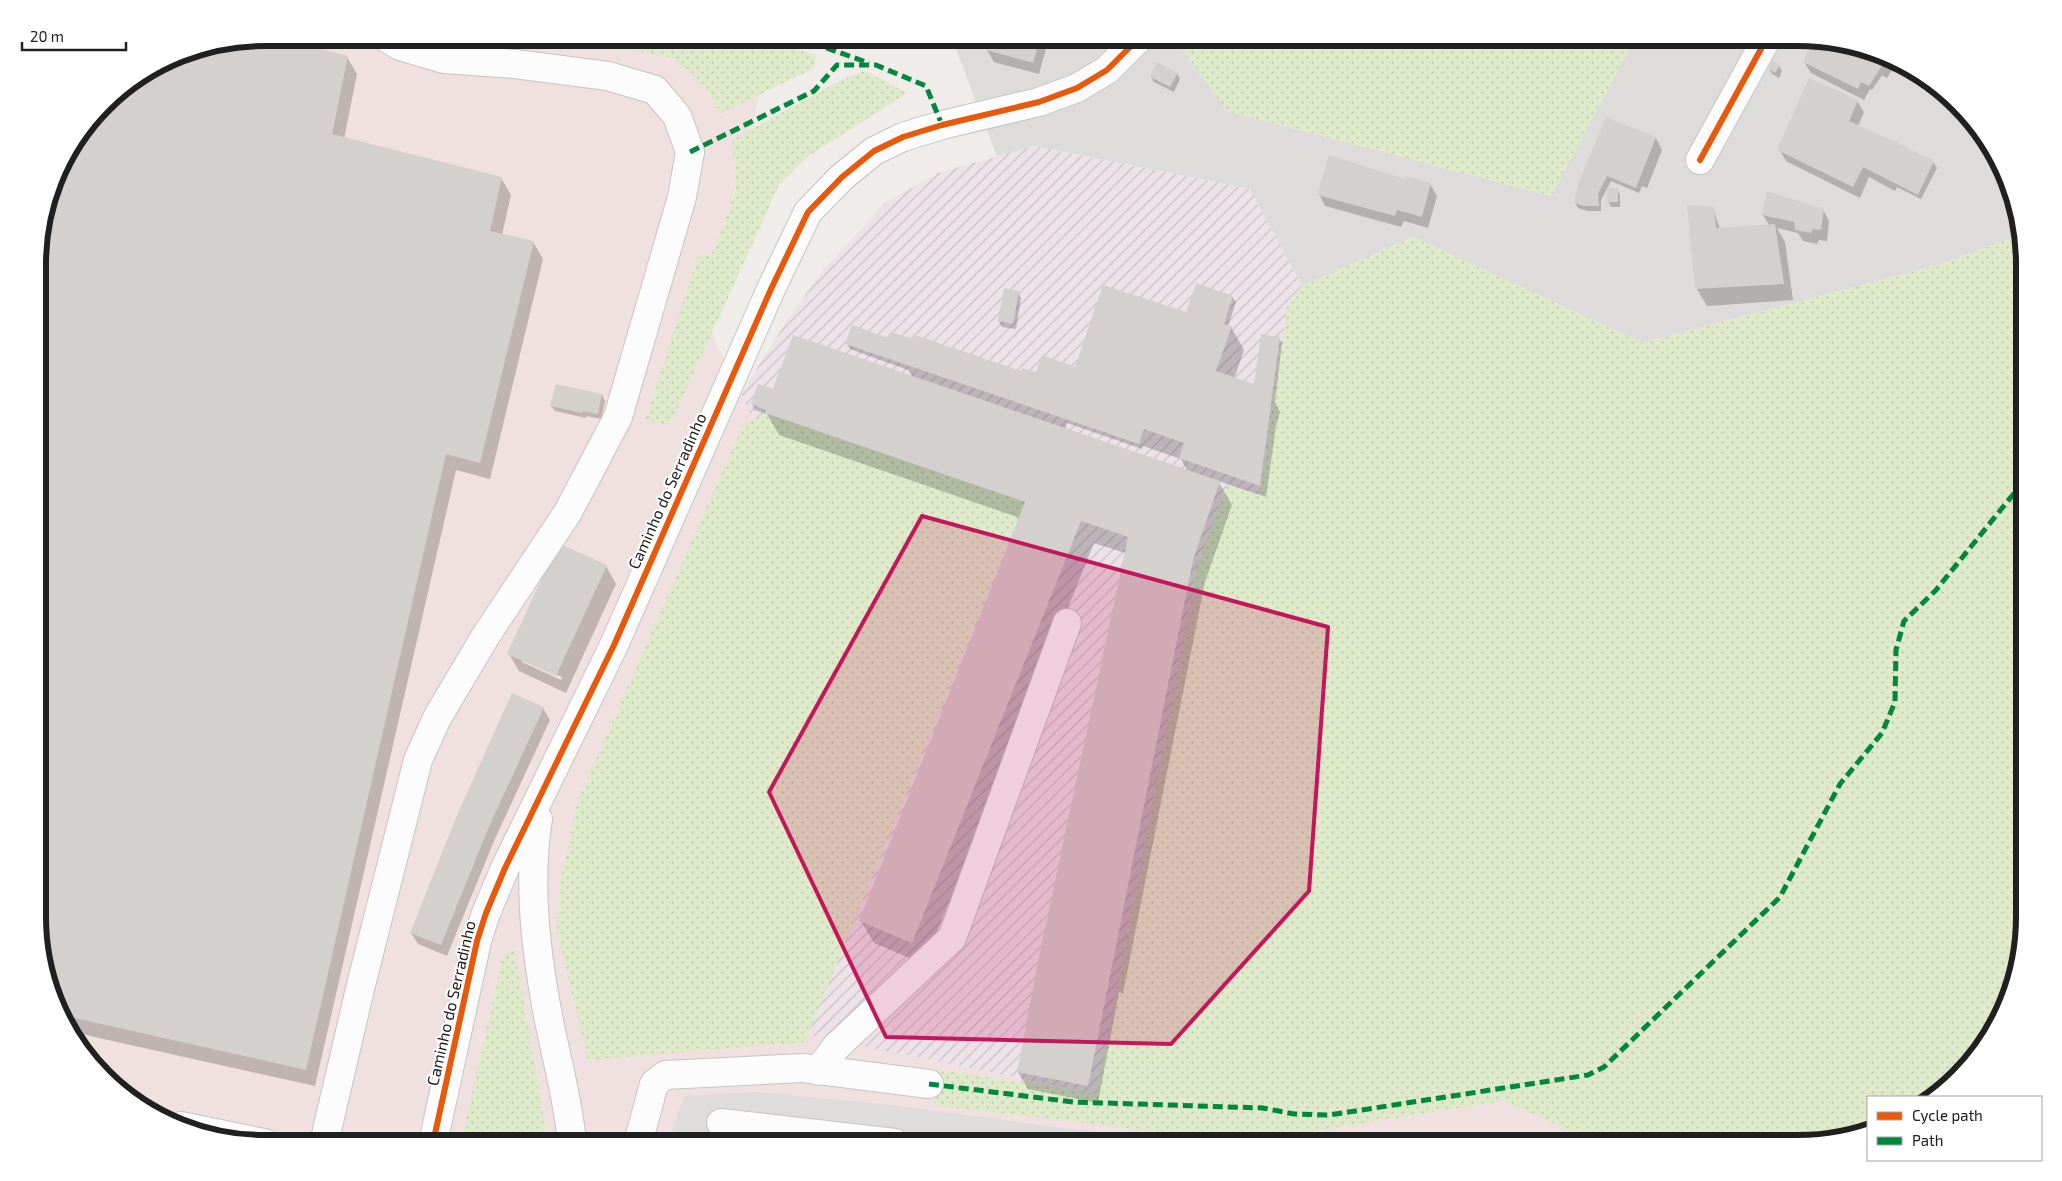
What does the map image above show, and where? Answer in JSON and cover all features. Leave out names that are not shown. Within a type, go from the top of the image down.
[{"type":"street","points":[[326,1135],[360,990],[418,760],[437,718],[485,637],[568,512],[618,417],[682,197],[690,152],[677,116],[655,90],[608,76],[515,64],[444,59],[400,46]]},
{"type":"street","name":"Caminho do Serradinho","points":[[435,1135],[483,922],[505,868],[614,646],[767,299],[808,212],[842,177],[874,151],[903,137],[934,127],[1040,102],[1077,88],[1107,70],[1131,46]]},
{"type":"street","points":[[1700,160],[1763,46]]},
{"type":"street","points":[[818,1070],[836,1047],[952,938],[1067,623]]},
{"type":"street","points":[[541,798],[532,868],[536,939],[546,1006],[562,1074],[571,1135]]},
{"type":"street","points":[[640,1135],[654,1084],[665,1075],[803,1068],[930,1084]]},
{"type":"street","points":[[721,1123],[825,1135]]},
{"type":"highlighted area","points":[[922,516],[1328,627],[1309,891],[1171,1044],[886,1037],[769,792]]},
{"type":"shaded area","points":[[264,46],[706,46],[766,71],[702,314],[796,505],[1097,1094],[1243,1135],[264,1135],[221,1131],[194,1123],[155,1106],[120,1081],[91,1050],[75,1026],[63,1000],[50,960],[46,917],[46,264],[50,221],[58,194],[75,155],[100,120],[131,91],[155,75],[194,58],[221,50],[236,48]]},
{"type":"shaded area","points":[[957,46],[1185,46],[1183,51],[1228,111],[1551,196],[1631,46],[1798,46],[1841,50],[1868,58],[1907,75],[1942,100],[1962,120],[1987,155],[1999,181],[2012,221],[2014,237],[1938,265],[1643,343],[1413,237],[1302,286],[1250,189],[1034,146],[997,157],[956,49]]},
{"type":"shaded area","points":[[1034,146],[1250,189],[1302,286],[1287,307],[1260,496],[1197,568],[1097,1094],[715,1016],[796,505],[741,394],[785,323],[824,269],[885,203],[938,173]]},
{"type":"shaded area","points":[[757,1092],[893,1105],[1126,1135],[931,1135],[725,1114],[713,1118],[710,1134],[719,1135],[671,1135],[684,1096]]},
{"type":"shaded area","points":[[1504,1101],[1580,1135],[1291,1135]]},
{"type":"green space","points":[[571,46],[786,46],[816,55],[814,68],[721,113],[694,74],[669,57],[640,52]]},
{"type":"green space","points":[[939,46],[957,46],[956,49]]},
{"type":"green space","points":[[1185,46],[1631,46],[1551,196],[1227,111],[1183,51]]},
{"type":"green space","points":[[865,71],[907,93],[807,157],[779,185],[670,425],[645,421],[697,258],[713,252],[736,190],[732,140],[843,79]]},
{"type":"green space","points":[[1413,237],[1643,343],[1938,265],[2014,237],[2016,264],[2016,917],[2014,945],[2012,960],[2004,987],[1987,1026],[1962,1061],[1942,1081],[1922,1096],[1867,1096],[1867,1123],[1841,1131],[1798,1135],[1580,1135],[1504,1101],[1291,1135],[1186,1135],[933,1105],[941,1070],[1097,1094],[1197,568],[1227,484],[1260,496],[1287,307],[1302,286]]},
{"type":"green space","points":[[765,413],[1025,502],[805,1042],[588,1060],[557,931],[560,883],[578,800],[743,425]]},
{"type":"green space","points":[[515,951],[545,1125],[545,1135],[463,1135],[504,952]]},
{"type":"building","points":[[264,46],[310,46],[348,56],[332,134],[502,177],[490,231],[534,241],[480,463],[446,454],[306,1070],[71,1017],[58,987],[50,960],[46,917],[46,264],[50,221],[58,194],[75,155],[100,120],[131,91],[155,75],[194,58],[221,50]]},
{"type":"building","points":[[987,46],[1038,46],[1033,63],[986,50]]},
{"type":"building","points":[[1811,47],[1841,50],[1883,64],[1869,86],[1861,82],[1858,89],[1803,62]]},
{"type":"building","points":[[1773,60],[1780,65],[1775,73],[1768,68]]},
{"type":"building","points":[[1157,62],[1178,73],[1170,87],[1150,77]]},
{"type":"building","points":[[1809,78],[1858,100],[1849,121],[1934,161],[1918,195],[1863,167],[1853,187],[1777,150]]},
{"type":"building","points":[[1606,117],[1656,137],[1636,188],[1607,176],[1598,194],[1599,206],[1584,206],[1574,203],[1578,184]]},
{"type":"building","points":[[1329,155],[1405,179],[1407,176],[1431,183],[1422,217],[1397,210],[1395,216],[1317,195]]},
{"type":"building","points":[[1607,188],[1618,188],[1618,202],[1607,202]]},
{"type":"building","points":[[1767,191],[1824,209],[1821,230],[1813,229],[1811,233],[1795,230],[1794,222],[1762,215]]},
{"type":"building","points":[[1687,205],[1714,207],[1716,228],[1775,224],[1784,284],[1695,289]]},
{"type":"building","points":[[1196,283],[1233,296],[1224,324],[1232,326],[1216,371],[1254,384],[1261,334],[1280,337],[1260,486],[1179,458],[1184,443],[1144,429],[1139,444],[845,344],[852,325],[888,338],[890,332],[913,339],[915,335],[1021,371],[1022,368],[1036,372],[1042,355],[1075,367],[1103,285],[1186,312]]},
{"type":"building","points":[[1004,288],[1019,291],[1013,324],[998,321]]},
{"type":"building","points":[[793,335],[1220,481],[1193,560],[1088,1086],[1017,1072],[1039,957],[1128,537],[1081,521],[912,943],[859,921],[1025,502],[765,413],[766,410],[751,404],[758,384],[773,389]]},
{"type":"building","points":[[556,384],[602,394],[598,414],[550,406]]},
{"type":"building","points":[[558,543],[607,565],[556,676],[507,654]]},
{"type":"building","points":[[512,693],[544,707],[488,829],[441,945],[410,933],[457,815]]},
{"type":"marked path","points":[[821,46],[869,63]]},
{"type":"marked path","points":[[690,152],[814,91],[837,65],[876,65],[926,86],[942,125]]},
{"type":"marked path","points":[[929,1084],[1073,1102],[1263,1108],[1294,1114],[1329,1115],[1588,1075],[1604,1067],[1780,897],[1840,784],[1882,733],[1895,702],[1896,650],[1904,621],[1936,590],[2016,491]]},
{"type":"cycle path","points":[[435,1135],[477,941],[486,913],[505,868],[614,645],[771,289],[808,212],[842,177],[874,151],[903,137],[942,125],[1039,102],[1077,88],[1107,70],[1131,46]]},
{"type":"cycle path","points":[[1700,160],[1763,46]]}]
